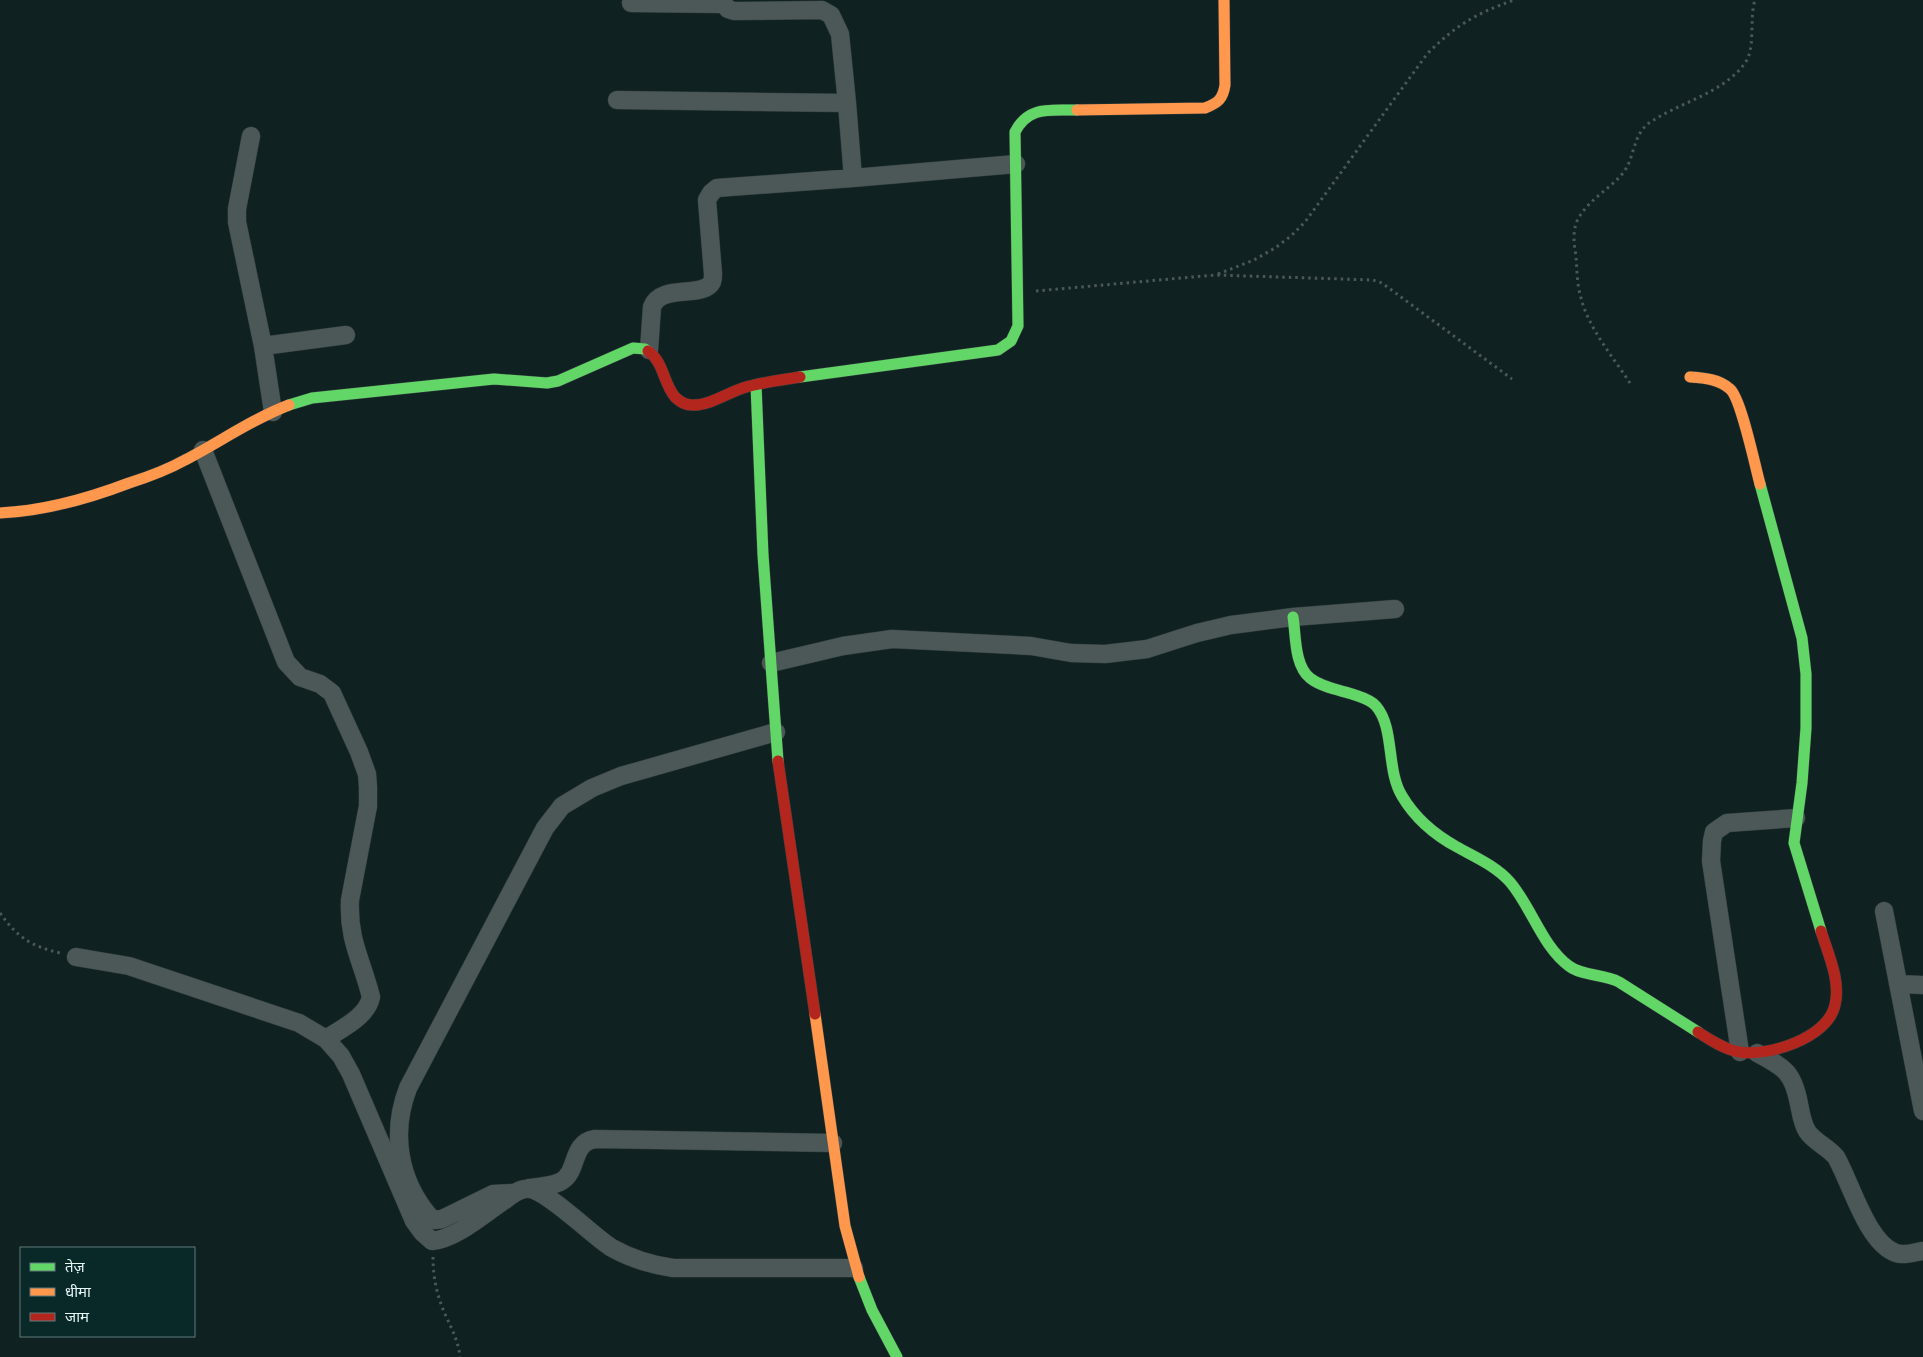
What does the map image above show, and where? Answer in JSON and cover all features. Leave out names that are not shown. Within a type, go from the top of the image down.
[{"type":"street","points":[[0,513],[43,510],[83,500],[150,476],[286,405],[312,398],[494,379],[547,383],[558,381],[641,346],[655,356],[673,394],[680,402],[689,406],[698,405],[741,388],[756,385],[998,350],[1007,346],[1014,338],[1018,326],[1015,132],[1020,121],[1028,115],[1039,111],[1205,108],[1217,104],[1224,96],[1225,85],[1224,0]]},
{"type":"street","points":[[631,3],[721,2],[728,9],[734,10],[822,10],[831,15],[840,34],[848,103],[853,178]]},
{"type":"street","points":[[617,100],[848,103]]},
{"type":"street","points":[[251,136],[237,209],[237,222],[263,346],[273,412]]},
{"type":"street","points":[[649,350],[654,300],[666,294],[706,287],[712,282],[707,200],[717,188],[1016,164]]},
{"type":"street","points":[[263,346],[346,335]]},
{"type":"street","points":[[1690,376],[1721,381],[1732,389],[1736,395],[1802,638],[1806,662],[1805,732],[1800,804],[1796,818],[1794,843],[1836,982],[1838,997],[1835,1011],[1827,1022],[1813,1033],[1794,1043],[1771,1051],[1748,1053]]},
{"type":"street","points":[[756,385],[776,732],[833,1143],[854,1268],[875,1318],[898,1357]]},
{"type":"street","points":[[203,450],[286,662],[300,677],[320,684],[332,693],[359,752],[366,774],[368,806],[350,900],[349,916],[353,945],[371,997],[369,1006],[363,1013],[326,1039]]},
{"type":"street","points":[[771,663],[859,642],[892,639],[1032,646],[1078,654],[1106,654],[1147,649],[1231,625],[1293,617],[1395,609]]},
{"type":"street","points":[[1293,617],[1300,664],[1304,672],[1310,678],[1367,700],[1377,707],[1384,725],[1392,775],[1401,796],[1434,832],[1501,872],[1511,883],[1559,958],[1570,967],[1617,980],[1720,1047],[1748,1053],[1782,1066],[1795,1085],[1807,1131],[1814,1139],[1831,1150],[1836,1157],[1866,1220],[1878,1240],[1887,1249],[1899,1254],[1923,1251]]},
{"type":"street","points":[[776,732],[621,776],[592,788],[562,806],[545,828],[408,1088],[399,1123],[398,1150],[410,1186],[430,1217],[435,1220],[442,1219],[493,1194],[532,1189],[546,1195],[610,1247],[643,1262],[659,1266],[673,1268],[854,1268]]},
{"type":"street","points":[[1748,1053],[1711,861],[1712,841],[1714,832],[1727,823],[1796,818]]},
{"type":"street","points":[[1884,911],[1923,1111]]},
{"type":"street","points":[[76,956],[129,966],[299,1023],[326,1039],[341,1056],[351,1074],[414,1221],[432,1242],[446,1238],[458,1231],[519,1191],[554,1184],[564,1179],[570,1171],[579,1148],[583,1143],[594,1139],[833,1143]]},
{"type":"street","points":[[1898,984],[1923,985]]},
{"type":"path","points":[[1215,276],[1254,260],[1291,236],[1318,206],[1427,54],[1445,35],[1463,22],[1483,11],[1514,0]]},
{"type":"path","points":[[1630,383],[1596,332],[1581,298],[1574,232],[1578,220],[1590,202],[1622,174],[1630,160],[1639,133],[1644,127],[1728,81],[1746,62],[1749,53],[1755,0]]},
{"type":"path","points":[[1018,293],[1215,276],[1373,280],[1382,284],[1512,379]]},
{"type":"path","points":[[0,913],[10,927],[28,942],[42,949],[76,956]]},
{"type":"path","points":[[432,1242],[434,1277],[439,1299],[456,1337],[460,1357]]},
{"type":"traffic: fast","points":[[800,377],[998,350],[1011,341],[1018,326],[1015,132],[1021,123],[1034,113],[1050,110],[1077,110]]},
{"type":"traffic: fast","points":[[289,405],[312,398],[494,379],[547,383],[558,381],[633,348],[648,351]]},
{"type":"traffic: fast","points":[[756,385],[763,555],[778,761]]},
{"type":"traffic: fast","points":[[1760,484],[1802,638],[1806,674],[1806,728],[1802,783],[1794,843],[1821,931]]},
{"type":"traffic: fast","points":[[1293,617],[1298,658],[1301,666],[1310,678],[1319,684],[1368,700],[1376,706],[1382,715],[1386,726],[1397,786],[1407,804],[1419,819],[1441,837],[1485,862],[1504,876],[1518,892],[1551,948],[1569,966],[1580,972],[1619,982],[1698,1032]]},
{"type":"traffic: fast","points":[[859,1277],[872,1310],[897,1357]]},
{"type":"traffic: slow","points":[[1077,110],[1205,108],[1217,102],[1223,94],[1225,85],[1224,0]]},
{"type":"traffic: slow","points":[[1690,377],[1721,383],[1730,389],[1734,395],[1743,418],[1760,484]]},
{"type":"traffic: slow","points":[[0,513],[33,510],[66,503],[150,476],[178,464],[249,424],[289,405]]},
{"type":"traffic: slow","points":[[815,1014],[845,1226],[859,1277]]},
{"type":"traffic: jam","points":[[648,351],[657,361],[675,397],[689,405],[698,405],[718,399],[750,386],[800,377]]},
{"type":"traffic: jam","points":[[778,761],[815,1014]]},
{"type":"traffic: jam","points":[[1698,1032],[1728,1049],[1751,1053],[1780,1048],[1795,1043],[1821,1027],[1830,1017],[1835,1005],[1836,996],[1833,968],[1821,931]]}]
